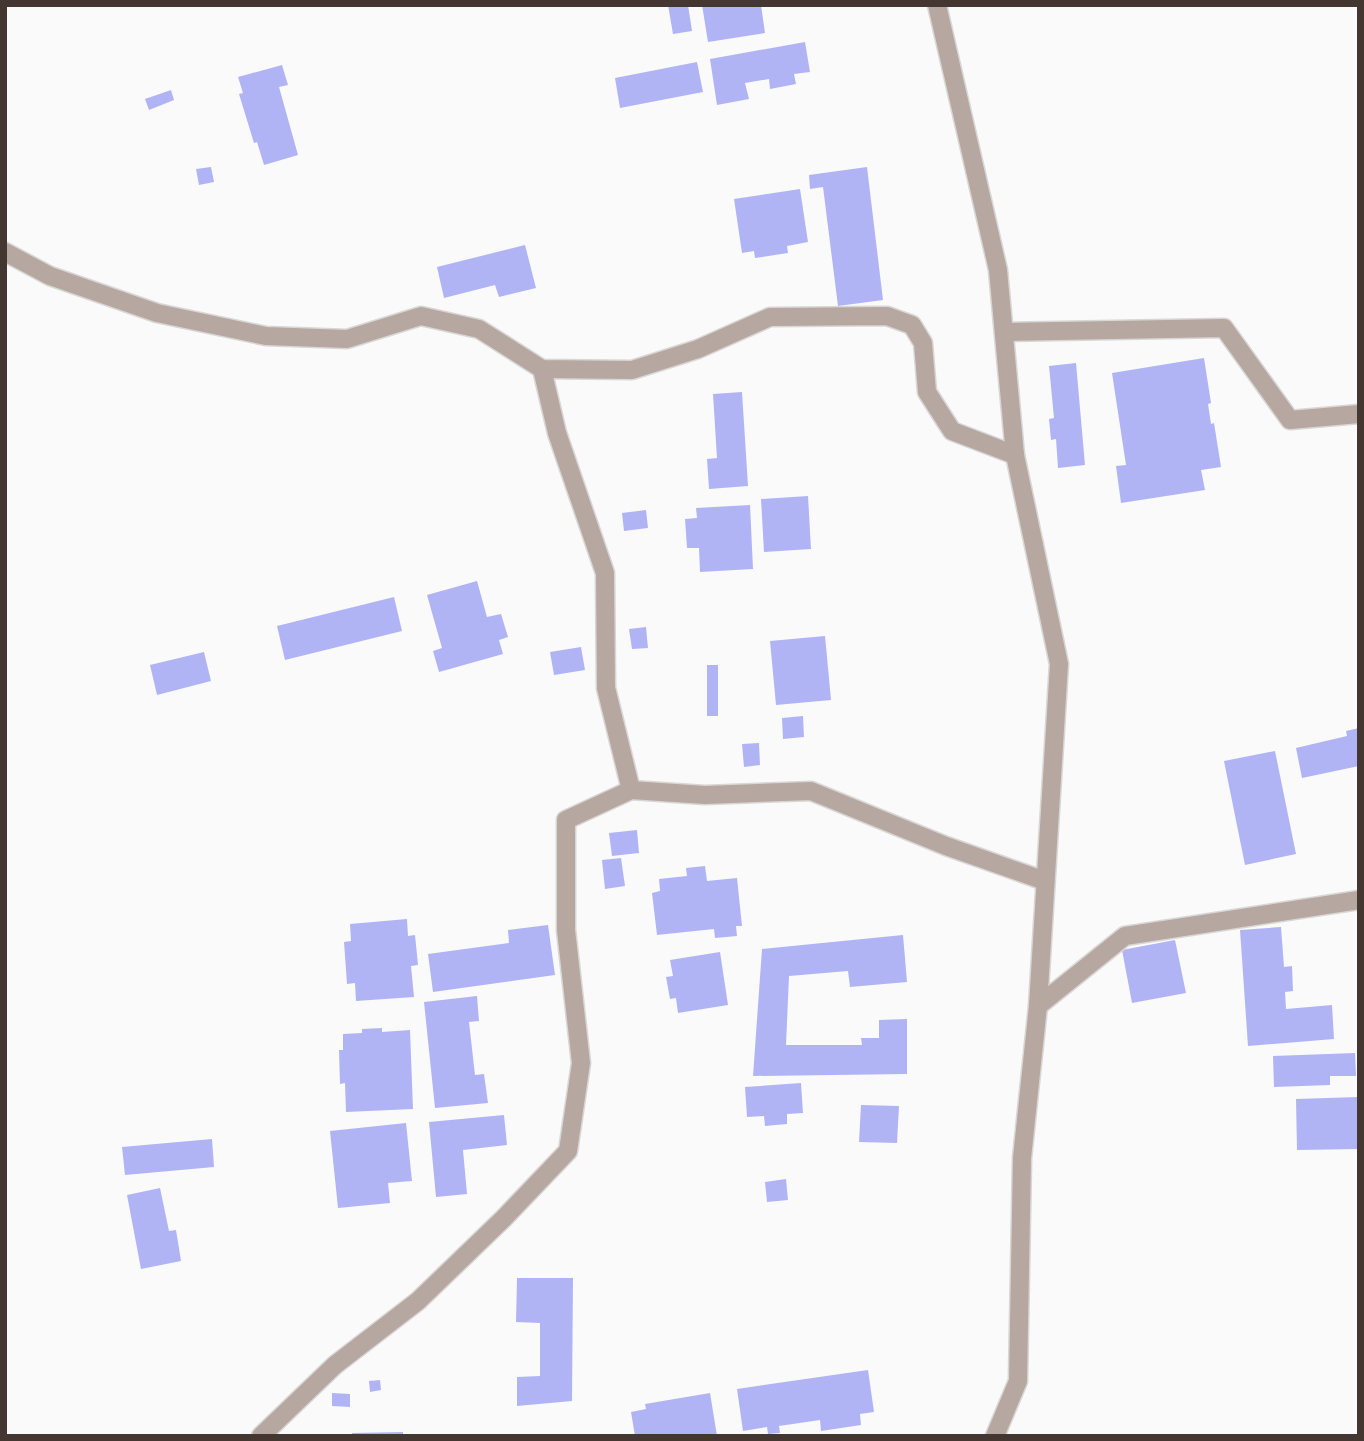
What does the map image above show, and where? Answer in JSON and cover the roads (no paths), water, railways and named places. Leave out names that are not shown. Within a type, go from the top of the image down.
[{"type":"street","points":[[937,5],[998,270],[1015,455],[1059,663],[1038,1006],[1022,1158],[1018,1381],[995,1436]]},
{"type":"street","points":[[5,253],[50,276],[171,316],[266,336],[347,340],[421,316],[479,329],[542,369],[632,370],[698,349],[770,317],[887,316],[912,325],[923,343],[927,392],[952,432],[1015,455]]},
{"type":"street","points":[[1004,332],[1224,328],[1290,420],[1359,414]]},
{"type":"street","points":[[542,369],[557,433],[606,573],[606,688],[631,790]]},
{"type":"street","points":[[261,1436],[335,1365],[418,1301],[504,1218],[568,1151],[581,1063],[566,930],[566,820],[631,790],[705,795],[811,791],[1045,881]]},
{"type":"street","points":[[1038,1006],[1125,936],[1359,900]]}]
